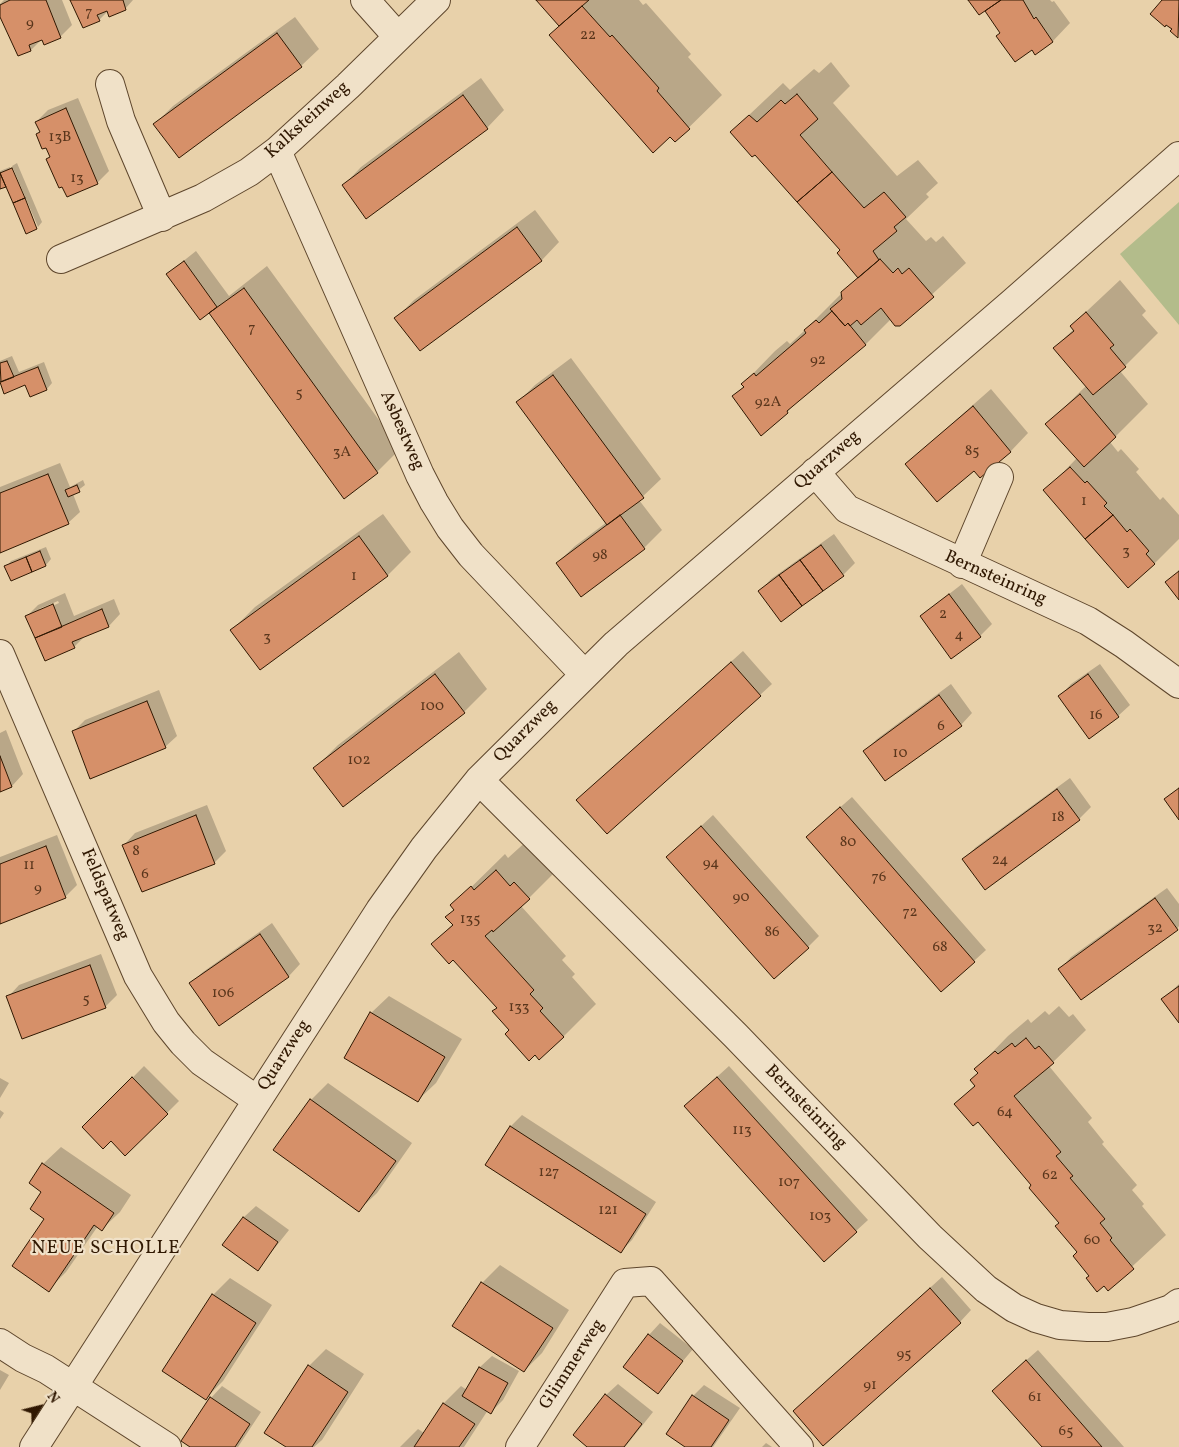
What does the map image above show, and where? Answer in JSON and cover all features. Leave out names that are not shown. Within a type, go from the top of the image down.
[{"type":"street","points":[[365,0],[398,37]]},
{"type":"street","name":"Kalksteinweg","points":[[61,259],[162,217],[203,198],[249,172],[277,151],[436,0]]},
{"type":"street","points":[[110,84],[121,121],[162,217]]},
{"type":"street","name":"Asbestweg","points":[[277,151],[420,475],[434,502],[450,528],[471,555],[584,674]]},
{"type":"street","name":"Quarzweg","points":[[34,1447],[380,910],[424,848],[479,780],[616,644],[1019,298],[1179,156]]},
{"type":"street","name":"Bernsteinring","points":[[815,472],[847,509],[1088,622],[1124,644],[1179,684]]},
{"type":"street","points":[[962,564],[999,477]]},
{"type":"street","name":"Feldspatweg","points":[[0,654],[138,976],[166,1022],[183,1043],[202,1062],[256,1100]]},
{"type":"street","name":"Bernsteinring","points":[[479,780],[736,1036],[930,1237],[986,1288],[1014,1308],[1036,1318],[1060,1325],[1107,1327],[1133,1322],[1171,1309],[1179,1303]]},
{"type":"street","name":"Glimmerweg","points":[[520,1447],[625,1283],[651,1282],[799,1447]]},
{"type":"street","points":[[0,1343],[73,1386],[167,1447]]},
{"type":"green space","points":[[1179,202],[1179,325],[1120,254]]},
{"type":"building","points":[[10,0],[46,0],[61,38],[44,45],[42,40],[29,45],[31,51],[18,56],[0,17],[0,5]]},
{"type":"building","points":[[70,0],[123,0],[126,10],[109,17],[107,11],[97,15],[100,21],[83,28]]},
{"type":"building","points":[[536,0],[589,0],[559,26]]},
{"type":"building","points":[[968,0],[1001,0],[979,15]]},
{"type":"building","points":[[1001,0],[1023,0],[1034,19],[1036,17],[1053,42],[1035,55],[1032,50],[1015,62],[996,36],[1000,33],[985,11]]},
{"type":"building","points":[[1162,0],[1179,0],[1178,38],[1170,31],[1172,29],[1166,25],[1165,27],[1150,14]]},
{"type":"building","points":[[582,6],[610,37],[612,35],[659,88],[657,91],[690,129],[675,142],[670,137],[653,153],[549,35]]},
{"type":"building","points":[[277,33],[302,67],[179,158],[153,124]]},
{"type":"building","points":[[797,94],[818,119],[800,135],[832,172],[797,202],[755,155],[752,157],[730,132],[749,115],[757,122],[781,100],[785,104]]},
{"type":"building","points":[[463,95],[488,129],[366,219],[342,185]]},
{"type":"building","points":[[66,108],[98,184],[67,197],[62,187],[59,188],[46,159],[50,157],[46,148],[42,149],[36,134],[40,132],[35,122]]},
{"type":"building","points":[[12,168],[25,198],[13,203],[0,173]]},
{"type":"building","points":[[832,172],[864,208],[884,192],[906,217],[894,227],[897,231],[873,251],[879,260],[858,278],[837,253],[840,250],[797,202]]},
{"type":"building","points":[[0,173],[6,187],[0,189]]},
{"type":"building","points":[[25,198],[37,229],[26,234],[13,203]]},
{"type":"building","points":[[517,227],[542,261],[420,351],[394,318]]},
{"type":"building","points":[[880,259],[893,273],[898,268],[902,274],[909,268],[934,297],[900,326],[895,326],[881,308],[861,325],[857,320],[850,326],[848,323],[845,326],[830,309],[842,299],[841,292]]},
{"type":"building","points":[[184,261],[217,307],[200,320],[166,274]]},
{"type":"building","points":[[244,288],[378,473],[344,499],[209,313]]},
{"type":"building","points":[[832,311],[845,326],[848,323],[866,345],[787,411],[788,413],[761,436],[732,396],[744,387],[741,384],[754,373],[756,376],[806,333],[804,330],[816,320],[819,323]]},
{"type":"building","points":[[1086,312],[1114,345],[1110,348],[1126,367],[1093,395],[1053,348],[1074,331],[1070,326]]},
{"type":"building","points":[[7,361],[14,377],[1,382],[0,363]]},
{"type":"building","points":[[38,367],[47,390],[30,397],[25,385],[4,394],[0,382]]},
{"type":"building","points":[[553,375],[644,498],[607,525],[516,402]]},
{"type":"building","points":[[1080,394],[1116,437],[1084,467],[1045,424]]},
{"type":"building","points":[[973,406],[1011,452],[980,478],[974,471],[937,502],[905,464]]},
{"type":"building","points":[[1070,467],[1085,483],[1087,481],[1107,503],[1104,506],[1113,515],[1085,539],[1043,490]]},
{"type":"building","points":[[48,474],[69,524],[0,553],[0,493]]},
{"type":"building","points":[[77,485],[80,492],[68,497],[65,490]]},
{"type":"building","points":[[620,515],[645,549],[581,597],[556,563]]},
{"type":"building","points":[[1113,515],[1127,532],[1130,529],[1149,551],[1146,554],[1155,564],[1128,588],[1085,539]]},
{"type":"building","points":[[359,536],[388,576],[260,670],[230,630]]},
{"type":"building","points":[[821,545],[844,576],[823,591],[800,560]]},
{"type":"building","points":[[40,551],[46,566],[32,572],[26,557]]},
{"type":"building","points":[[26,557],[32,572],[11,581],[4,566]]},
{"type":"building","points":[[800,560],[823,591],[802,606],[779,575]]},
{"type":"building","points":[[1179,571],[1179,600],[1165,582]]},
{"type":"building","points":[[779,575],[802,606],[781,622],[758,591]]},
{"type":"building","points":[[949,594],[981,637],[951,659],[920,616]]},
{"type":"building","points":[[53,604],[62,627],[35,638],[25,616]]},
{"type":"building","points":[[102,609],[109,627],[72,642],[75,648],[45,661],[35,638]]},
{"type":"building","points":[[731,662],[761,696],[607,834],[576,800]]},
{"type":"building","points":[[435,674],[465,713],[343,807],[313,768]]},
{"type":"building","points":[[1088,674],[1119,717],[1089,739],[1058,696]]},
{"type":"building","points":[[939,695],[962,726],[885,781],[863,751]]},
{"type":"building","points":[[147,701],[166,748],[90,779],[72,731]]},
{"type":"building","points":[[0,756],[12,787],[0,792]]},
{"type":"building","points":[[1179,788],[1179,820],[1164,799]]},
{"type":"building","points":[[1057,789],[1080,820],[985,890],[962,859]]},
{"type":"building","points":[[840,807],[975,962],[941,992],[806,837]]},
{"type":"building","points":[[196,815],[215,864],[142,892],[122,845]]},
{"type":"building","points":[[701,826],[809,948],[774,979],[666,857]]},
{"type":"building","points":[[46,846],[66,898],[0,924],[0,864]]},
{"type":"building","points":[[496,870],[510,886],[514,882],[530,899],[493,932],[492,930],[485,936],[534,990],[530,994],[543,1008],[540,1011],[564,1037],[539,1060],[535,1055],[529,1061],[505,1034],[509,1030],[492,1011],[497,1008],[453,960],[449,964],[431,944],[453,925],[445,917],[454,910],[450,905],[471,886],[474,890]]},
{"type":"building","points":[[1155,898],[1178,930],[1081,1000],[1058,969]]},
{"type":"building","points":[[260,934],[289,977],[219,1026],[189,983]]},
{"type":"building","points":[[90,965],[106,1008],[22,1039],[6,996]]},
{"type":"building","points":[[1179,986],[1179,1023],[1161,999]]},
{"type":"building","points":[[370,1012],[445,1057],[418,1102],[344,1058]]},
{"type":"building","points":[[1026,1038],[1035,1049],[1039,1046],[1054,1063],[1014,1096],[1061,1152],[1056,1156],[1073,1176],[1070,1178],[1105,1219],[1100,1223],[1112,1238],[1110,1240],[1134,1269],[1108,1291],[1104,1286],[1097,1292],[1086,1278],[1089,1276],[1073,1256],[1077,1252],[1055,1226],[1059,1223],[1029,1188],[1031,1185],[978,1122],[973,1126],[954,1104],[975,1086],[970,1080],[978,1073],[974,1069],[995,1051],[998,1054],[1012,1043],[1015,1047]]},
{"type":"building","points":[[132,1077],[168,1114],[125,1156],[111,1141],[103,1149],[82,1127]]},
{"type":"building","points":[[717,1077],[857,1232],[824,1262],[684,1106]]},
{"type":"building","points":[[310,1099],[396,1161],[359,1212],[273,1150]]},
{"type":"building","points":[[510,1126],[646,1214],[621,1253],[485,1165]]},
{"type":"building","points":[[42,1163],[114,1213],[102,1231],[94,1225],[49,1292],[12,1266],[44,1219],[30,1209],[41,1192],[29,1183]]},
{"type":"building","points":[[243,1217],[278,1242],[258,1271],[222,1245]]},
{"type":"building","points":[[481,1282],[553,1328],[524,1372],[452,1326]]},
{"type":"building","points":[[930,1288],[961,1323],[823,1446],[793,1411]]},
{"type":"building","points":[[212,1294],[256,1323],[206,1400],[162,1371]]},
{"type":"building","points":[[648,1334],[683,1361],[658,1394],[623,1367]]},
{"type":"building","points":[[1026,1360],[1102,1447],[1042,1447],[992,1391]]},
{"type":"building","points":[[308,1365],[348,1392],[312,1447],[286,1447],[264,1433]]},
{"type":"building","points":[[479,1367],[508,1383],[491,1414],[462,1396]]},
{"type":"building","points":[[605,1394],[642,1424],[624,1447],[587,1447],[573,1435]]},
{"type":"building","points":[[692,1395],[729,1420],[711,1447],[685,1447],[666,1434]]},
{"type":"building","points":[[210,1397],[250,1424],[235,1447],[190,1447],[181,1441]]},
{"type":"building","points":[[443,1403],[475,1424],[459,1447],[414,1447]]},
{"type":"district","name":"NEUE SCHOLLE","points":[[106,1250]]}]
